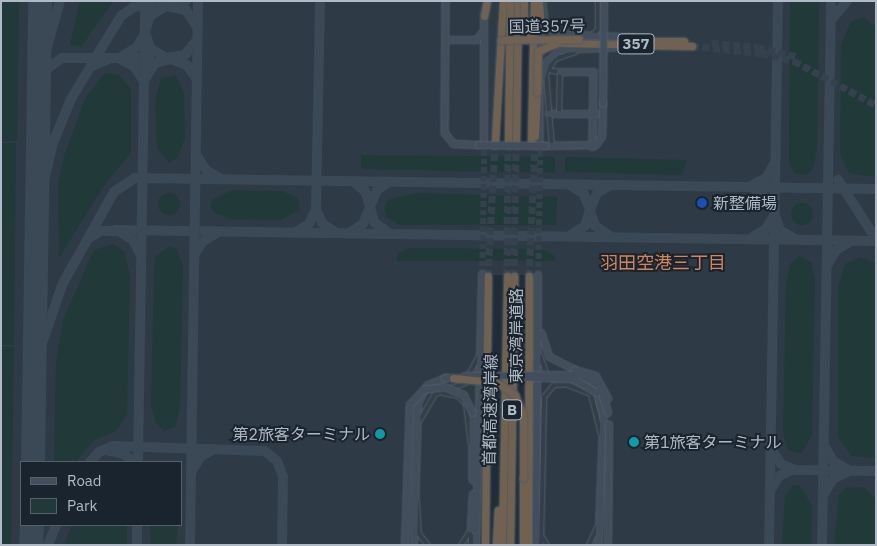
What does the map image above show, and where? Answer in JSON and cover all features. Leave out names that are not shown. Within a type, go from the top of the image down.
[{"type":"highway","points":[[484,16],[486,1]]},
{"type":"highway","points":[[496,142],[500,99],[503,1]]},
{"type":"highway","points":[[510,1],[512,142],[518,1]]},
{"type":"highway","points":[[524,1],[525,33],[544,39]]},
{"type":"highway","points":[[534,1],[538,144]]},
{"type":"highway","points":[[541,28],[542,1]]},
{"type":"highway","name":"国道357号","points":[[501,40],[544,39],[579,42],[650,47],[692,44],[679,41],[579,42],[557,43],[501,40]]},
{"type":"highway","points":[[538,144],[538,51],[557,43]]},
{"type":"highway","name":"東京湾岸道路","points":[[485,276],[485,545]]},
{"type":"highway","name":"首都高速湾岸線","points":[[502,545],[504,423],[510,276],[510,545]]},
{"type":"highway","name":"東京湾岸道路","points":[[528,545],[529,276]]},
{"type":"highway","points":[[453,378],[496,382],[515,395],[523,414],[523,545]]},
{"type":"highway","points":[[496,545],[504,423]]},
{"type":"street","points":[[446,1],[446,136],[457,145],[482,143],[593,147],[602,140],[604,1]]},
{"type":"street","points":[[542,1],[544,22],[550,32],[679,41]]},
{"type":"street","points":[[592,36],[598,29],[598,1]]},
{"type":"street","points":[[482,143],[484,16]]},
{"type":"street","points":[[538,144],[541,28]]},
{"type":"street","points":[[446,41],[477,40],[484,30]]},
{"type":"street","points":[[446,41],[477,42],[483,48]]},
{"type":"street","points":[[541,82],[544,66],[556,52],[650,47]]},
{"type":"street","points":[[552,146],[545,80],[551,62],[563,54],[594,49]]},
{"type":"street","points":[[552,71],[594,72],[593,147]]},
{"type":"street","points":[[559,114],[560,72]]},
{"type":"street","points":[[549,114],[603,114]]},
{"type":"street","points":[[476,545],[479,349],[485,276]]},
{"type":"street","points":[[536,545],[538,279],[546,350],[556,363],[602,381],[609,395],[608,545]]},
{"type":"street","points":[[539,344],[547,374],[569,384],[594,399],[602,444]]},
{"type":"street","points":[[419,427],[422,409],[432,398],[465,383],[475,370],[479,349]]},
{"type":"street","points":[[497,376],[574,379],[597,393],[604,415],[599,545]]},
{"type":"street","points":[[414,545],[422,392],[445,378],[584,376],[602,389],[609,413]]},
{"type":"street","points":[[541,545],[544,397],[554,386],[569,384]]},
{"type":"street","points":[[405,545],[410,406],[424,390],[445,387],[464,395],[473,413],[471,545]]},
{"type":"street","points":[[432,398],[447,392],[466,404],[472,449]]},
{"type":"street","points":[[416,495],[419,534],[428,545]]},
{"type":"street","points":[[590,545],[600,518]]},
{"type":"street","points":[[461,545],[471,530]]},
{"type":"street","points":[[541,535],[547,545]]},
{"type":"shaded area","points":[[1,1],[498,1],[495,142],[538,143],[540,1],[876,1],[876,545],[532,545],[536,275],[485,275],[480,545],[1,545]]},
{"type":"green space","points":[[1,1],[19,1],[17,141],[1,141]]},
{"type":"green space","points":[[80,1],[113,1],[82,46],[70,45]]},
{"type":"green space","points":[[790,1],[819,1],[817,148],[814,166],[807,175],[795,173],[789,163]]},
{"type":"green space","points":[[863,17],[876,27],[876,177],[849,173],[840,154],[841,45],[851,22]]},
{"type":"green space","points":[[105,73],[119,75],[131,89],[131,153],[105,184],[59,258],[58,186],[64,156],[85,99]]},
{"type":"green space","points":[[175,75],[184,93],[185,137],[178,157],[169,163],[157,147],[155,100],[161,79]]},
{"type":"green space","points":[[1,143],[16,143],[14,345],[1,345]]},
{"type":"green space","points":[[361,155],[555,157],[555,173],[365,169],[361,167]]},
{"type":"green space","points":[[565,157],[687,160],[682,175],[565,172]]},
{"type":"green space","points":[[233,190],[282,191],[298,198],[300,210],[280,220],[231,219],[215,213],[210,206],[213,199]]},
{"type":"green space","points":[[169,193],[177,196],[180,204],[177,212],[169,215],[161,212],[158,204],[161,196]]},
{"type":"green space","points":[[415,193],[557,197],[556,225],[399,225],[387,217],[384,208],[388,200]]},
{"type":"green space","points":[[802,203],[810,206],[813,214],[810,222],[802,225],[794,222],[791,214],[794,206]]},
{"type":"green space","points":[[113,244],[124,251],[130,276],[127,414],[116,431],[93,441],[77,461],[54,461],[56,362],[63,320],[94,250]]},
{"type":"green space","points":[[170,246],[177,250],[183,266],[180,408],[175,427],[164,431],[156,423],[151,405],[154,272],[155,257]]},
{"type":"green space","points":[[409,248],[542,249],[555,256],[555,261],[396,261],[398,253]]},
{"type":"green space","points":[[799,256],[811,262],[815,280],[812,435],[801,454],[788,450],[783,432],[786,283],[790,264]]},
{"type":"green space","points":[[860,257],[876,264],[876,458],[852,456],[838,437],[838,288],[845,264]]},
{"type":"green space","points":[[1,347],[14,347],[11,545],[1,545]]},
{"type":"green space","points":[[799,485],[812,505],[811,545],[782,545],[785,497],[792,486]]},
{"type":"green space","points":[[864,487],[876,500],[876,545],[834,545],[839,495],[846,488]]},
{"type":"green space","points":[[72,526],[127,526],[127,545],[64,545]]},
{"type":"green space","points":[[150,526],[178,526],[176,545],[151,545]]},
{"type":"taxiway","points":[[39,76],[60,1]]},
{"type":"taxiway","points":[[138,461],[145,1]]},
{"type":"taxiway","points":[[157,1],[172,6],[186,1]]},
{"type":"taxiway","points":[[190,545],[198,1]]},
{"type":"taxiway","points":[[296,232],[309,224],[316,209],[320,1]]},
{"type":"taxiway","points":[[769,545],[778,1]]},
{"type":"taxiway","points":[[822,545],[831,1]]},
{"type":"taxiway","points":[[832,19],[847,1]]},
{"type":"taxiway","points":[[93,62],[121,16],[134,7],[151,5]]},
{"type":"taxiway","points":[[197,27],[186,10],[166,6],[150,16],[145,32],[150,48],[166,58],[185,55],[197,40]]},
{"type":"taxiway","points":[[121,57],[137,47],[144,35]]},
{"type":"taxiway","points":[[39,87],[44,71],[62,58],[149,58]]},
{"type":"taxiway","points":[[37,210],[53,143],[71,99],[90,67],[111,58]]},
{"type":"taxiway","points":[[120,59],[134,66],[143,80]]},
{"type":"taxiway","points":[[145,79],[155,63],[171,59],[187,65],[197,79]]},
{"type":"taxiway","points":[[197,156],[206,170],[220,178]]},
{"type":"taxiway","points":[[751,186],[766,178],[774,164]]},
{"type":"taxiway","points":[[34,392],[41,346],[63,283],[114,192],[135,178],[876,189]]},
{"type":"taxiway","points":[[838,180],[876,239]]},
{"type":"taxiway","points":[[351,232],[363,224],[370,207],[365,191],[352,181]]},
{"type":"taxiway","points":[[389,182],[377,190],[370,207],[374,222],[389,233]]},
{"type":"taxiway","points":[[569,236],[585,226],[590,210],[584,194],[570,185]]},
{"type":"taxiway","points":[[610,236],[595,226],[590,210],[597,193],[611,185]]},
{"type":"taxiway","points":[[753,188],[770,201],[780,230],[795,239]]},
{"type":"taxiway","points":[[316,209],[322,223],[335,232]]},
{"type":"taxiway","points":[[751,238],[766,229],[773,217]]},
{"type":"taxiway","points":[[115,230],[876,241]]},
{"type":"taxiway","points":[[89,238],[101,231],[119,231],[133,240],[140,254]]},
{"type":"taxiway","points":[[195,254],[202,242],[218,232]]},
{"type":"taxiway","points":[[828,264],[836,250],[850,242]]},
{"type":"taxiway","points":[[91,461],[99,452],[114,446],[265,451],[277,461],[283,477],[282,545]]},
{"type":"taxiway","points":[[825,447],[833,461],[847,469]]},
{"type":"taxiway","points":[[192,471],[200,457],[214,449]]},
{"type":"taxiway","points":[[772,450],[781,464],[795,470]]},
{"type":"taxiway","points":[[110,451],[124,454],[132,461]]},
{"type":"taxiway","points":[[771,489],[779,476],[792,470],[876,471]]},
{"type":"taxiway","points":[[824,494],[833,479],[847,472]]},
{"type":"taxiway","points":[[35,526],[38,545]]},
{"type":"taxiway","points":[[48,545],[56,526]]},
{"type":"taxiway","points":[[137,526],[137,545]]},
{"type":"runway","points":[[33,461],[40,1]]},
{"type":"runway","points":[[31,545],[32,526]]},
{"type":"tunnel","points":[[712,43],[758,47],[798,57]]},
{"type":"tunnel","points":[[692,46],[762,53],[794,61],[876,105]]},
{"type":"tunnel","points":[[482,275],[484,142]]},
{"type":"tunnel","points":[[488,276],[495,142]]},
{"type":"tunnel","points":[[507,276],[508,142]]},
{"type":"tunnel","points":[[514,276],[516,142]]},
{"type":"tunnel","points":[[529,276],[535,143]]},
{"type":"tunnel","points":[[538,276],[540,143]]},
{"type":"place","name":"新整備場","points":[[702,203]]},
{"type":"place","name":"第2旅客ターミナル","points":[[380,434]]},
{"type":"place","name":"第1旅客ターミナル","points":[[634,442]]},
{"type":"district","name":"羽田空港三丁目","points":[[663,263]]}]
